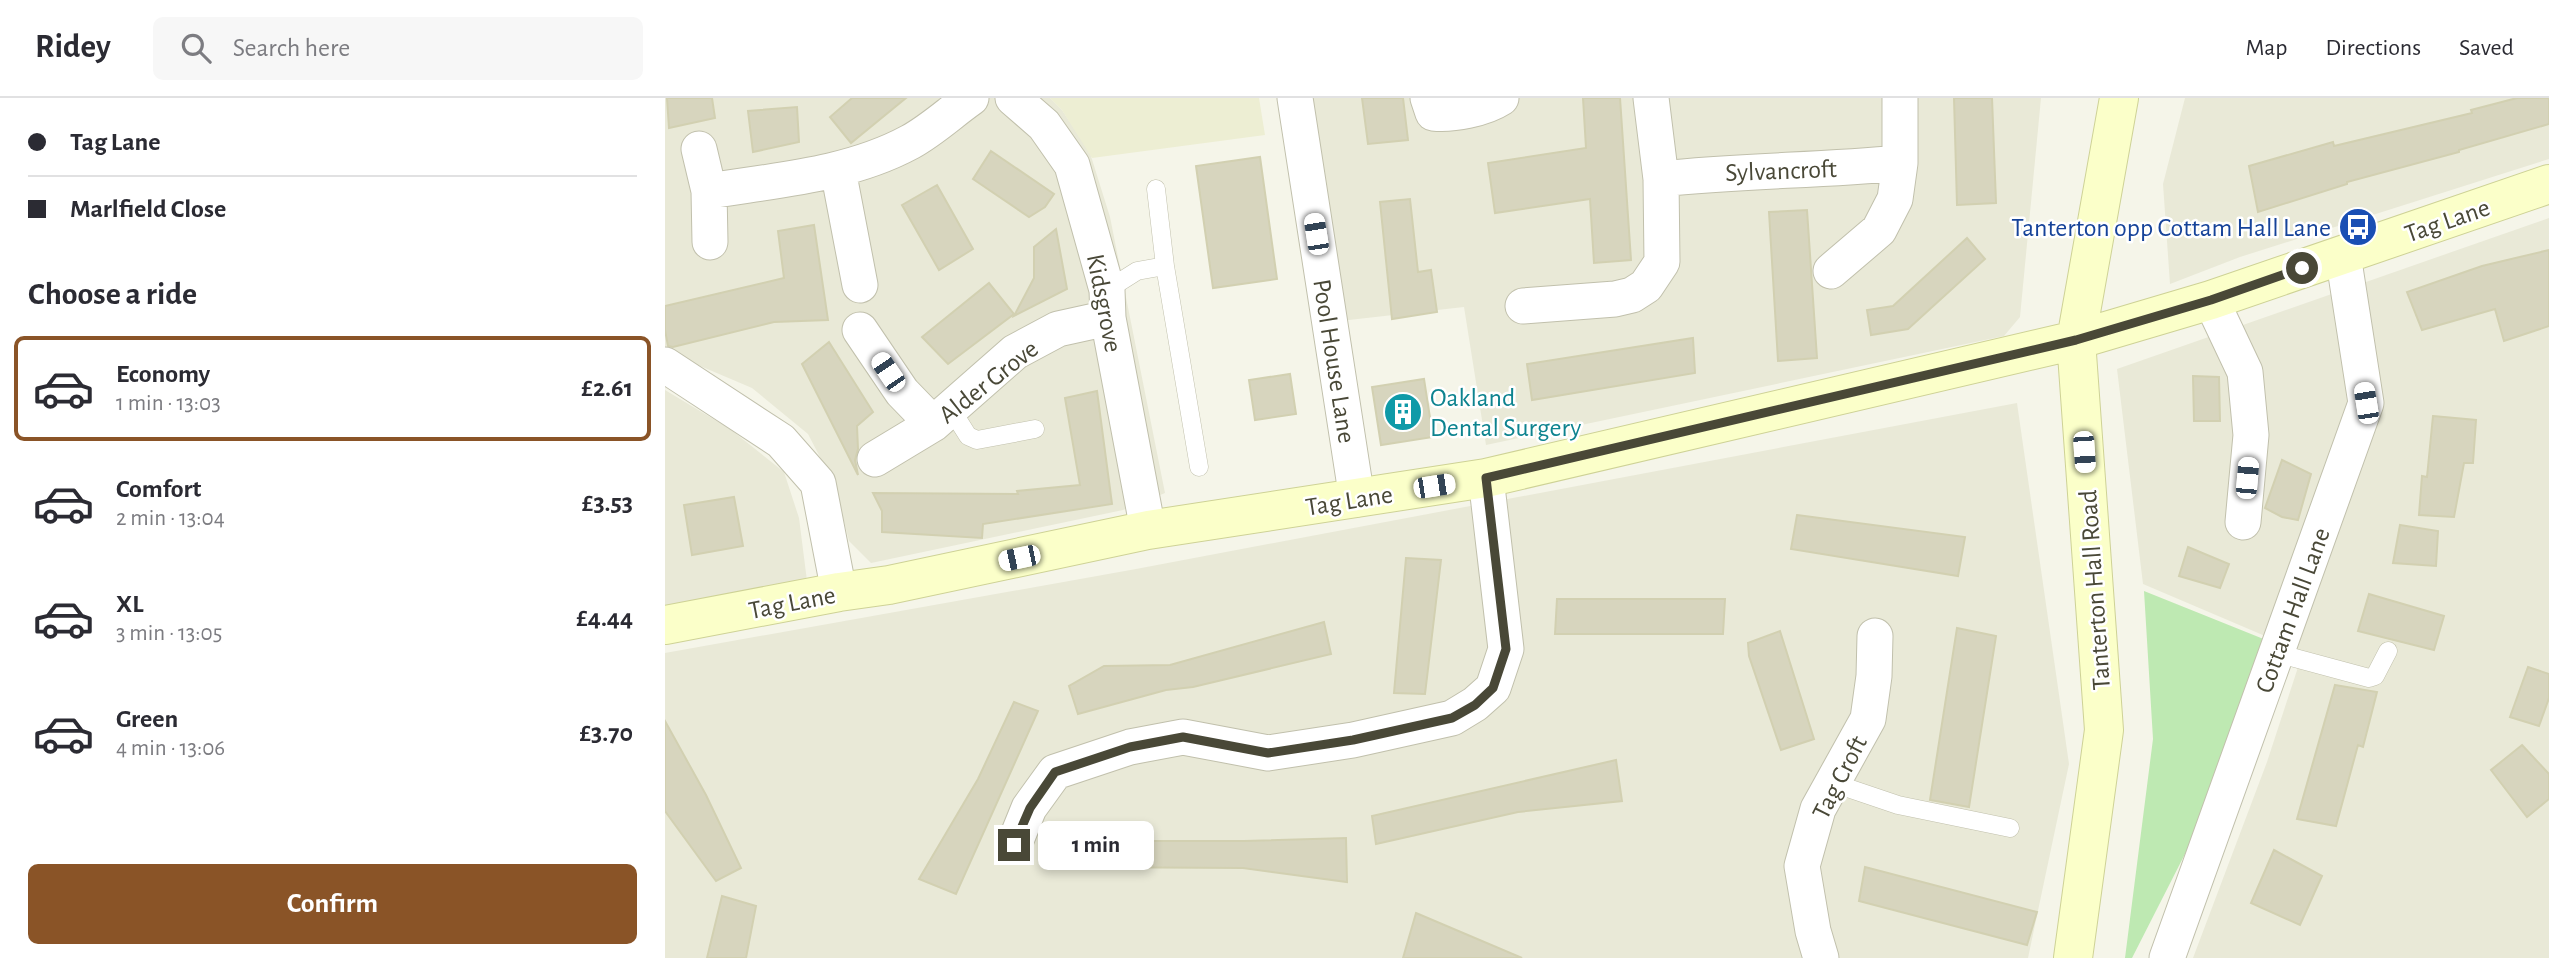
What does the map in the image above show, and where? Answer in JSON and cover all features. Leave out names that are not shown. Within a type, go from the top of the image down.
[{"type":"main road","name":"Tanterton Hall Road","points":[[2073,958],[2104,730],[2076,340],[2119,98]]},
{"type":"main road","name":"Tag Lane","points":[[665,625],[889,585],[1148,530],[1486,478],[2076,340],[2211,300],[2549,184]]},
{"type":"street","points":[[709,191],[838,170],[875,158],[912,141],[971,98]]},
{"type":"street","name":"Kidsgrove","points":[[1013,98],[1044,125],[1072,165],[1107,304],[1148,530]]},
{"type":"street","name":"Pool House Lane","points":[[1295,98],[1357,499]]},
{"type":"street","points":[[1428,98],[1433,113],[1443,114],[1492,104],[1501,98]]},
{"type":"street","points":[[1523,306],[1615,299],[1632,295],[1646,286],[1662,262],[1661,178],[1651,98]]},
{"type":"street","points":[[1831,271],[1879,230],[1895,199],[1900,163],[1900,98]]},
{"type":"street","points":[[699,149],[709,191],[710,242]]},
{"type":"street","name":"Sylvancroft","points":[[1661,178],[1728,171],[1900,163]]},
{"type":"street","points":[[838,170],[860,285]]},
{"type":"street","name":"Cottam Hall Lane","points":[[2167,958],[2366,403],[2343,255]]},
{"type":"street","points":[[2211,300],[2245,372],[2251,435],[2243,522]]},
{"type":"street","name":"Alder Grove","points":[[875,459],[942,417],[1015,352],[1107,304]]},
{"type":"street","points":[[860,330],[902,392],[942,417]]},
{"type":"street","points":[[665,365],[781,441],[818,483],[839,592]]},
{"type":"street","points":[[1014,845],[1030,808],[1055,772],[1130,747],[1183,737],[1268,753],[1353,740],[1452,718],[1475,705],[1493,688],[1506,649],[1486,478]]},
{"type":"street","name":"Tag Croft","points":[[1821,958],[1813,931],[1802,866],[1818,809],[1868,719],[1874,676],[1875,636]]},
{"type":"lane","points":[[1156,189],[1165,266],[1199,467]]},
{"type":"lane","points":[[1107,304],[1137,271],[1165,266]]},
{"type":"lane","points":[[942,417],[977,440],[1035,429]]},
{"type":"lane","points":[[2276,653],[2369,678],[2375,676],[2388,651]]},
{"type":"lane","points":[[1833,783],[1898,805],[2010,828]]},
{"type":"shaded area","points":[[665,98],[1050,98],[1062,110],[1090,153],[1110,217],[1165,493],[1123,510],[871,563],[849,541],[835,486],[808,434],[752,388],[665,351]]},
{"type":"shaded area","points":[[1050,98],[1259,98],[1265,135],[1092,158],[1062,110]]},
{"type":"shaded area","points":[[1312,98],[2041,98],[2020,317],[2004,336],[1486,445],[1464,307],[1340,321]]},
{"type":"shaded area","points":[[2185,98],[2549,98],[2549,159],[2240,257],[2170,284],[2163,184]]},
{"type":"shaded area","points":[[2549,218],[2549,958],[2193,958],[2267,762],[2303,652],[2143,584],[2117,369]]},
{"type":"shaded area","points":[[665,390],[730,429],[784,472],[799,518],[807,581],[665,606]]},
{"type":"shaded area","points":[[2017,403],[2069,764],[2028,958],[665,958],[665,653],[1136,569]]},
{"type":"green space","points":[[2144,591],[2266,640],[2216,793],[2132,958],[2125,958],[2153,739]]},
{"type":"building","points":[[667,98],[712,98],[715,118],[669,128]]},
{"type":"building","points":[[852,98],[906,98],[851,143],[830,117]]},
{"type":"building","points":[[1362,98],[1403,98],[1408,140],[1368,144]]},
{"type":"building","points":[[1583,98],[1620,98],[1631,260],[1594,263],[1590,199],[1495,213],[1488,163],[1586,148]]},
{"type":"building","points":[[1954,98],[1992,98],[1996,203],[1957,205]]},
{"type":"building","points":[[2517,98],[2549,98],[2549,124],[2347,182],[2258,212],[2249,166],[2333,142],[2334,146],[2472,113],[2471,110]]},
{"type":"building","points":[[797,107],[799,142],[753,152],[748,111]]},
{"type":"building","points":[[991,151],[1054,194],[1045,207],[1029,217],[973,179]]},
{"type":"building","points":[[1260,157],[1277,279],[1213,288],[1196,166]]},
{"type":"building","points":[[937,185],[973,249],[939,270],[902,205]]},
{"type":"building","points":[[1410,199],[1418,272],[1431,270],[1437,312],[1392,319],[1380,202]]},
{"type":"building","points":[[1807,210],[1817,358],[1778,361],[1769,212]]},
{"type":"building","points":[[814,225],[828,320],[774,322],[668,346],[665,306],[784,278],[778,231]]},
{"type":"building","points":[[1056,229],[1067,289],[1014,316],[1034,278],[1034,247]]},
{"type":"building","points":[[1967,238],[1985,259],[1908,329],[1871,335],[1867,310],[1893,306]]},
{"type":"building","points":[[2549,250],[2549,326],[2504,341],[2495,309],[2422,330],[2407,292],[2482,266]]},
{"type":"building","points":[[989,283],[1014,314],[948,364],[922,337]]},
{"type":"building","points":[[1693,338],[1695,373],[1532,400],[1527,364]]},
{"type":"building","points":[[829,342],[873,412],[857,426],[858,449],[855,460],[858,475],[802,364]]},
{"type":"building","points":[[1290,374],[1296,414],[1255,420],[1249,380]]},
{"type":"building","points":[[2193,376],[2219,377],[2220,421],[2194,421]]},
{"type":"building","name":"Oakland Dental Surgery","points":[[1424,379],[1433,437],[1381,445],[1372,387]]},
{"type":"building","points":[[1097,391],[1112,504],[983,524],[982,538],[882,532],[882,511],[873,493],[1018,494],[1017,491],[1080,485],[1065,398]]},
{"type":"building","points":[[2433,416],[2476,420],[2473,463],[2464,463],[2454,517],[2419,515],[2422,476],[2427,477]]},
{"type":"building","points":[[2282,460],[2311,474],[2298,520],[2282,517],[2265,508]]},
{"type":"building","points":[[734,497],[743,546],[692,555],[684,505]]},
{"type":"building","points":[[1797,515],[1965,537],[1958,576],[1791,549]]},
{"type":"building","points":[[2400,525],[2438,531],[2436,566],[2393,563]]},
{"type":"building","points":[[2188,547],[2229,564],[2220,588],[2179,576]]},
{"type":"building","points":[[1406,558],[1441,560],[1425,694],[1394,693]]},
{"type":"building","points":[[2369,594],[2444,616],[2434,650],[2358,631]]},
{"type":"building","points":[[1557,599],[1725,599],[1723,634],[1555,634]]},
{"type":"building","points":[[1324,622],[1331,654],[1193,687],[1166,690],[1078,714],[1069,686],[1104,666],[1170,665]]},
{"type":"building","points":[[1957,628],[1996,636],[1969,807],[1930,800]]},
{"type":"building","points":[[1780,631],[1814,739],[1781,750],[1749,656],[1748,643]]},
{"type":"building","points":[[2528,667],[2549,674],[2549,698],[2539,726],[2510,717]]},
{"type":"building","points":[[2335,685],[2377,692],[2363,747],[2358,745],[2336,826],[2297,819]]},
{"type":"building","points":[[1014,702],[1038,711],[956,894],[919,879],[978,779]]},
{"type":"building","points":[[665,721],[706,795],[741,868],[716,881],[665,811]]},
{"type":"building","points":[[2522,745],[2549,774],[2549,799],[2527,817],[2491,770]]},
{"type":"building","points":[[1616,760],[1622,801],[1518,812],[1376,844],[1372,816]]},
{"type":"building","points":[[1346,838],[1347,882],[1243,868],[1072,867],[1072,841]]},
{"type":"building","points":[[2274,850],[2322,876],[2300,925],[2251,903]]},
{"type":"building","points":[[1865,867],[2037,912],[2027,945],[1859,901]]},
{"type":"building","points":[[722,896],[756,906],[746,958],[707,958]]},
{"type":"building","points":[[1416,913],[1522,958],[1403,958]]},
{"type":"place","name":"Tanterton opp Cottam Hall Lane","points":[[2358,227]]},
{"type":"place","name":"Oakland Dental Surgery","points":[[1403,412]]},
{"type":"route","points":[[1014,845],[1030,808],[1055,772],[1130,747],[1183,737],[1268,753],[1353,740],[1452,718],[1475,705],[1493,688],[1506,649],[1486,478],[2076,340],[2211,300],[2302,268]]}]
